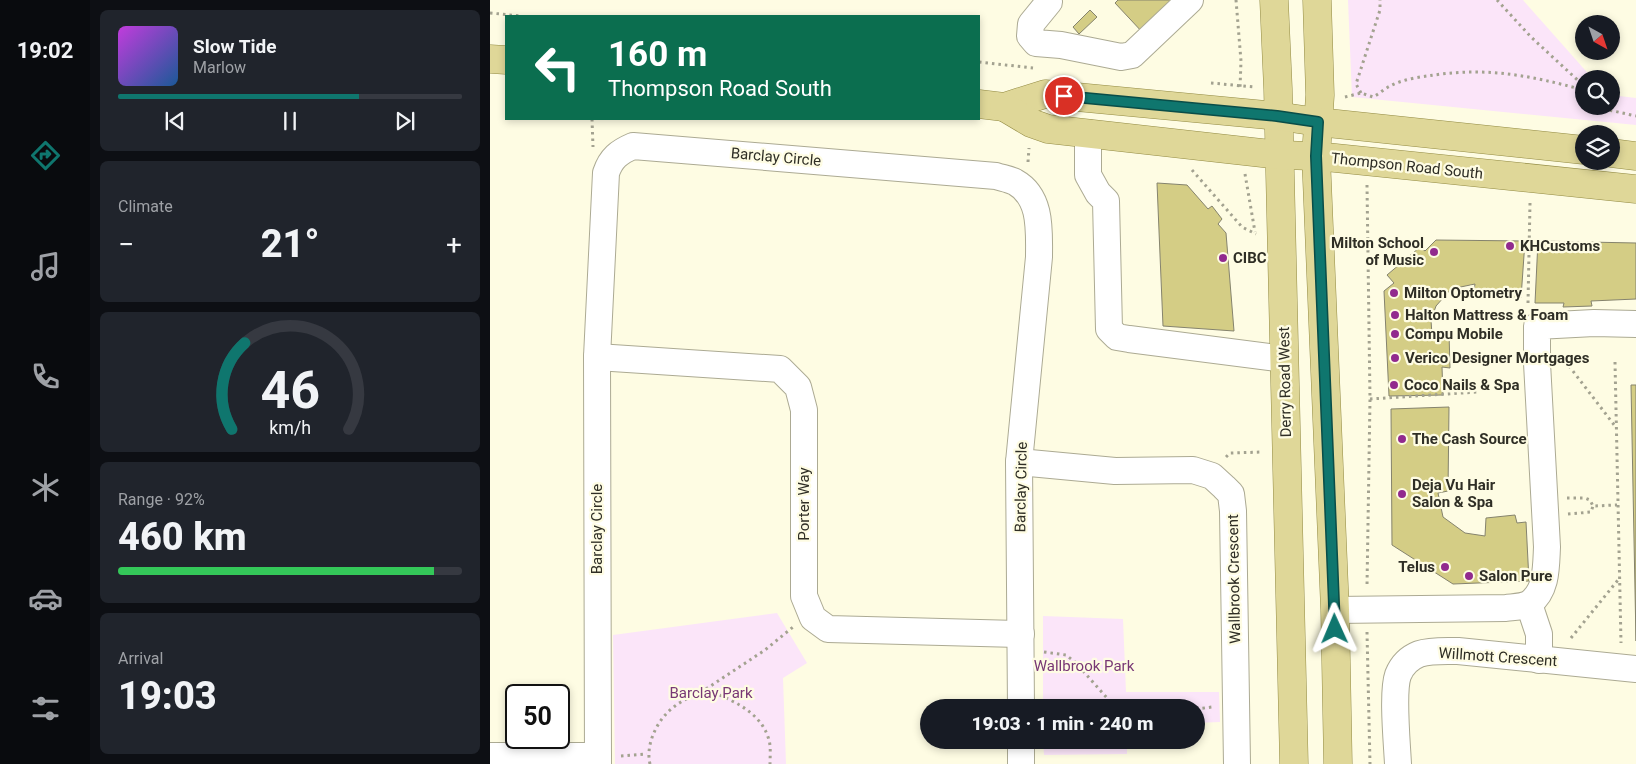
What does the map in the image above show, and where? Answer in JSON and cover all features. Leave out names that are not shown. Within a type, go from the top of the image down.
[{"type":"main road","name":"Derry Road West","points":[[1274,0],[1294,764]]},
{"type":"main road","points":[[1317,0],[1320,95],[1316,156],[1335,610],[1338,764]]},
{"type":"main road","points":[[490,59],[505,60]]},
{"type":"main road","name":"Thompson Road South","points":[[991,105],[1045,94],[1277,116],[1575,149]]},
{"type":"main road","name":"Thompson Road South","points":[[991,105],[1048,129],[1636,189]]},
{"type":"main road","points":[[1620,154],[1636,156]]},
{"type":"street","points":[[1049,2],[1031,24],[1030,36],[1036,43],[1061,45],[1121,57],[1132,55],[1190,0]]},
{"type":"street","points":[[1088,134],[1088,175],[1098,193],[1106,202],[1109,330],[1117,337],[1129,339],[1284,359]]},
{"type":"street","name":"Barclay Circle","points":[[605,759],[597,357],[606,173],[610,162],[619,152],[633,146],[996,176],[1014,182],[1025,190],[1035,204],[1039,226],[1039,257],[1019,462],[1021,699]]},
{"type":"street","points":[[1335,610],[1506,608],[1529,604],[1541,590],[1546,571],[1547,547],[1537,363],[1538,326],[1594,323],[1636,324]]},
{"type":"street","name":"Porter Way","points":[[597,357],[780,369],[798,387],[804,410],[804,596],[810,612]]},
{"type":"street","name":"Wallbrook Crescent","points":[[1019,462],[1115,471],[1193,470],[1212,476],[1231,494],[1233,511],[1237,764]]},
{"type":"street","points":[[1529,604],[1539,634],[1539,660]]},
{"type":"street","points":[[810,612],[813,618],[828,629],[1021,642]]},
{"type":"street","name":"Willmott Crescent","points":[[1398,764],[1397,678],[1408,660],[1419,654],[1458,651],[1636,669]]},
{"type":"street","points":[[1021,749],[1021,764]]},
{"type":"street","points":[[490,756],[575,755],[605,759]]},
{"type":"path","points":[[1374,97],[1361,93],[1356,84],[1380,10],[1380,0]]},
{"type":"path","points":[[1498,0],[1531,37],[1575,79]]},
{"type":"path","points":[[490,13],[511,15]]},
{"type":"path","points":[[1374,97],[1391,86],[1420,77],[1452,72],[1488,71],[1520,75],[1575,86]]},
{"type":"path","points":[[1374,97],[1374,128]]},
{"type":"path","points":[[1620,112],[1636,116]]},
{"type":"path","points":[[1025,190],[1031,123]]},
{"type":"path","points":[[1370,764],[1366,609],[1370,399],[1366,188],[1372,162]]},
{"type":"path","points":[[1191,170],[1242,226],[1256,234]]},
{"type":"path","points":[[1528,303],[1530,203]]},
{"type":"path","points":[[1614,362],[1621,644]]},
{"type":"path","points":[[1569,366],[1616,427]]},
{"type":"path","points":[[1370,399],[1477,392]]},
{"type":"path","points":[[1212,476],[1230,453],[1264,452]]},
{"type":"path","points":[[1544,498],[1584,498],[1590,500],[1593,506],[1618,505]]},
{"type":"path","points":[[1571,638],[1619,580]]},
{"type":"path","points":[[650,764],[648,754],[656,728],[673,707],[706,689],[765,650],[810,612]]},
{"type":"path","points":[[1021,642],[1066,655],[1075,662],[1108,699]]},
{"type":"path","points":[[706,689],[732,700],[757,716],[769,740],[770,764]]},
{"type":"path","points":[[605,759],[648,754]]},
{"type":"green space","points":[[1348,0],[1523,0],[1585,70],[1575,70],[1575,115],[1620,115],[1620,96],[1636,98],[1636,125],[1352,97]]},
{"type":"green space","name":"Barclay Park","points":[[777,613],[807,663],[783,678],[786,764],[615,764],[613,635]]},
{"type":"green space","name":"Wallbrook Park","points":[[1043,616],[1123,619],[1126,692],[1219,692],[1220,722],[1205,723],[1205,699],[1043,699]]},
{"type":"green space","points":[[1044,749],[1127,749],[1127,754],[1044,755]]},
{"type":"building","points":[[1118,0],[1181,0],[1144,34],[1115,3]]},
{"type":"building","points":[[1090,10],[1097,17],[1079,34],[1073,27]]},
{"type":"building","points":[[1157,183],[1187,185],[1208,209],[1212,206],[1222,219],[1218,224],[1226,233],[1234,331],[1163,326]]},
{"type":"building","points":[[1436,240],[1525,241],[1521,298],[1473,297],[1475,284],[1451,289],[1436,306],[1431,320],[1432,335],[1449,333],[1450,368],[1442,367],[1443,395],[1389,396],[1384,291],[1394,283],[1387,275],[1420,247],[1425,251]]},
{"type":"building","points":[[1538,241],[1636,243],[1636,299],[1591,301],[1592,306],[1563,307],[1564,303],[1535,303]]},
{"type":"building","points":[[1631,385],[1636,385],[1636,641]]},
{"type":"building","points":[[1449,407],[1448,491],[1438,493],[1443,517],[1465,533],[1485,536],[1486,518],[1515,515],[1517,523],[1526,522],[1529,581],[1453,584],[1392,545],[1391,409]]},
{"type":"place","name":"KHCustoms","points":[[1510,246]]},
{"type":"place","name":"Milton School of Music","points":[[1434,252]]},
{"type":"place","name":"CIBC","points":[[1223,258]]},
{"type":"place","name":"Milton Optometry","points":[[1394,293]]},
{"type":"place","name":"Halton Mattress & Foam","points":[[1395,315]]},
{"type":"place","name":"Compu Mobile","points":[[1395,334]]},
{"type":"place","name":"Verico Designer Mortgages","points":[[1395,358]]},
{"type":"place","name":"Coco Nails & Spa","points":[[1394,385]]},
{"type":"place","name":"The Cash Source","points":[[1402,439]]},
{"type":"place","name":"Deja Vu Hair Salon & Spa","points":[[1402,494]]},
{"type":"place","name":"Telus","points":[[1445,567]]},
{"type":"place","name":"Salon Pure","points":[[1469,576]]},
{"type":"route","points":[[1064,96],[1238,114],[1277,116],[1318,122],[1316,156],[1335,629]]}]
